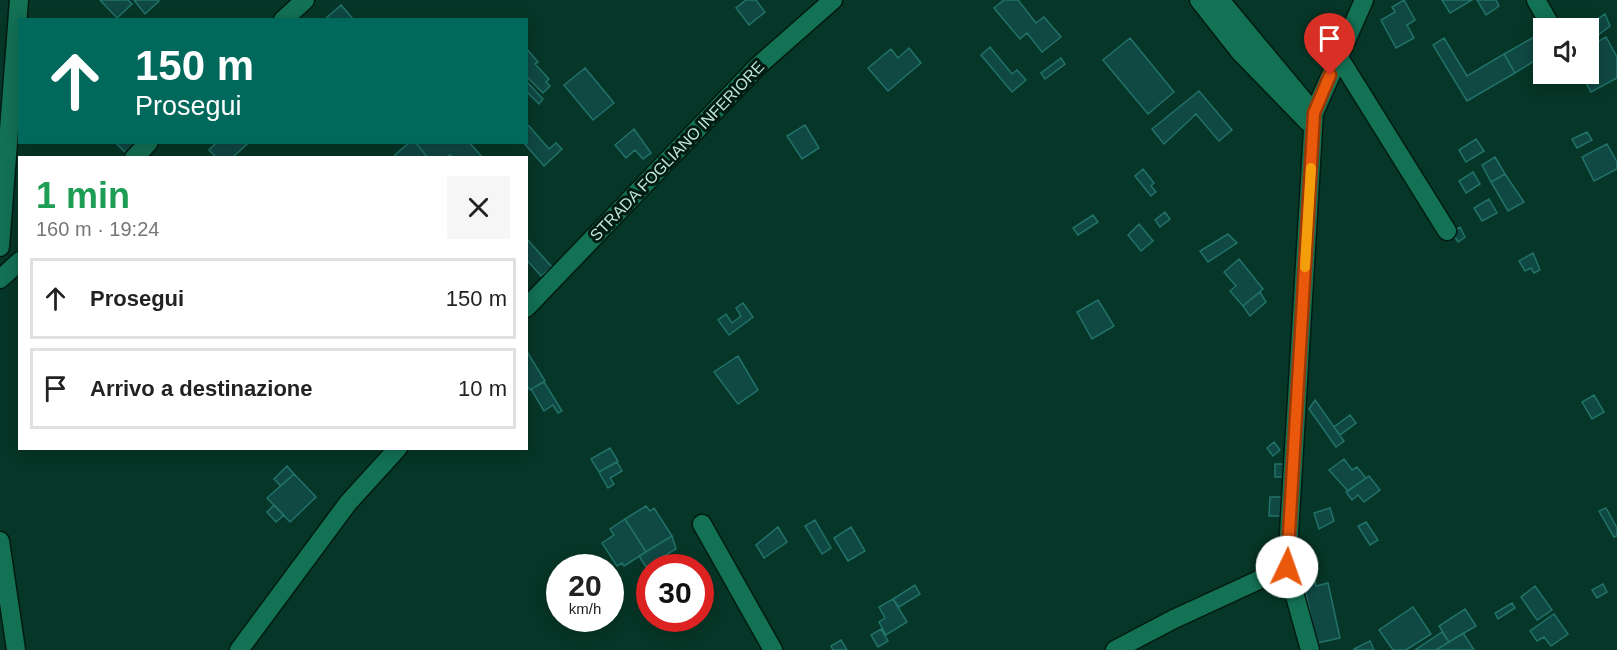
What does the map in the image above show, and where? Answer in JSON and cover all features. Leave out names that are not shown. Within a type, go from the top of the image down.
[{"type":"street","points":[[0,247],[19,0]]},
{"type":"street","points":[[285,18],[305,0]]},
{"type":"street","name":"STRADA FOGLIANO INFERIORE","points":[[528,306],[758,66],[833,0]]},
{"type":"street","points":[[1199,0],[1240,52],[1313,120]]},
{"type":"street","points":[[1220,0],[1313,120]]},
{"type":"street","points":[[1310,650],[1287,567],[1313,120],[1338,56],[1364,0]]},
{"type":"street","points":[[1536,0],[1546,18]]},
{"type":"street","points":[[1338,56],[1447,231]]},
{"type":"street","points":[[136,156],[147,144]]},
{"type":"street","points":[[0,279],[18,263]]},
{"type":"street","points":[[238,650],[348,503],[396,450]]},
{"type":"street","points":[[702,524],[773,650]]},
{"type":"street","points":[[0,541],[16,650]]},
{"type":"street","points":[[1115,650],[1174,619],[1287,567]]},
{"type":"building","points":[[100,0],[128,0],[132,4],[117,18]]},
{"type":"building","points":[[134,0],[158,0],[159,1],[145,14]]},
{"type":"building","points":[[746,0],[756,0],[765,12],[749,25],[736,8]]},
{"type":"building","points":[[1004,0],[1018,0],[1036,23],[1044,17],[1061,37],[1042,52],[1027,33],[1020,39],[994,8]]},
{"type":"building","points":[[1404,0],[1415,20],[1407,25],[1414,38],[1396,48],[1381,20],[1395,12],[1392,7]]},
{"type":"building","points":[[1442,0],[1472,0],[1450,13]]},
{"type":"building","points":[[1477,0],[1496,0],[1499,6],[1486,15]]},
{"type":"building","points":[[341,5],[352,18],[326,18]]},
{"type":"building","points":[[1605,14],[1610,26],[1599,34],[1599,18]]},
{"type":"building","points":[[1606,37],[1617,57],[1617,78],[1591,92],[1587,84],[1599,84],[1599,41]]},
{"type":"building","points":[[1130,38],[1174,92],[1148,114],[1103,60]]},
{"type":"building","points":[[1444,38],[1467,76],[1504,54],[1515,73],[1467,101],[1433,45]]},
{"type":"building","points":[[1533,38],[1533,62],[1515,73],[1504,54]]},
{"type":"building","points":[[990,47],[1012,74],[1017,70],[1026,80],[1012,92],[981,55]]},
{"type":"building","points":[[909,48],[921,63],[888,91],[868,68],[891,49],[898,58]]},
{"type":"building","points":[[528,50],[538,62],[535,64],[549,79],[546,82],[550,86],[543,93],[528,78]]},
{"type":"building","points":[[1061,58],[1065,64],[1045,79],[1041,73]]},
{"type":"building","points":[[585,68],[614,103],[593,120],[564,85]]},
{"type":"building","points":[[528,83],[543,99],[539,104],[528,93]]},
{"type":"building","points":[[1199,91],[1232,130],[1219,141],[1196,114],[1164,144],[1152,129]]},
{"type":"building","points":[[805,125],[819,148],[802,159],[787,136]]},
{"type":"building","points":[[528,126],[549,149],[556,143],[562,149],[544,166],[525,144],[528,144]]},
{"type":"building","points":[[634,129],[651,153],[643,159],[635,150],[626,158],[615,145]]},
{"type":"building","points":[[1587,132],[1592,140],[1577,148],[1572,139]]},
{"type":"building","points":[[1476,139],[1484,151],[1466,162],[1459,150]]},
{"type":"building","points":[[117,144],[142,144],[131,156]]},
{"type":"building","points":[[215,144],[247,144],[234,156],[215,156],[209,150]]},
{"type":"building","points":[[408,144],[417,144],[426,156],[396,156]]},
{"type":"building","points":[[417,144],[471,144],[481,156],[450,155],[426,156]]},
{"type":"building","points":[[1607,144],[1617,162],[1617,169],[1594,181],[1582,157]]},
{"type":"building","points":[[1495,157],[1505,174],[1491,182],[1482,165]]},
{"type":"building","points":[[1143,169],[1154,183],[1151,186],[1156,192],[1151,196],[1135,176]]},
{"type":"building","points":[[1473,172],[1480,184],[1466,193],[1459,181]]},
{"type":"building","points":[[1505,174],[1524,202],[1508,211],[1491,182]]},
{"type":"building","points":[[1489,199],[1497,213],[1482,221],[1474,208]]},
{"type":"building","points":[[1165,212],[1170,219],[1160,227],[1155,220]]},
{"type":"building","points":[[1093,215],[1098,222],[1078,235],[1073,228]]},
{"type":"building","points":[[1139,224],[1153,241],[1141,251],[1128,235]]},
{"type":"building","points":[[1460,227],[1465,237],[1458,242],[1452,232]]},
{"type":"building","points":[[1228,234],[1237,243],[1208,262],[1200,251]]},
{"type":"building","points":[[528,240],[552,267],[541,276],[528,261]]},
{"type":"building","points":[[1533,253],[1540,270],[1534,273],[1531,268],[1525,271],[1519,261]]},
{"type":"building","points":[[1239,259],[1263,289],[1243,306],[1230,291],[1236,286],[1224,272]]},
{"type":"building","points":[[1260,292],[1266,302],[1250,316],[1243,306]]},
{"type":"building","points":[[1098,300],[1114,326],[1092,339],[1077,312]]},
{"type":"building","points":[[743,303],[753,317],[729,335],[718,320],[726,314],[732,323],[741,316],[736,308]]},
{"type":"building","points":[[528,353],[545,381],[530,390],[528,387]]},
{"type":"building","points":[[738,356],[758,390],[738,404],[714,372]]},
{"type":"building","points":[[544,382],[562,411],[558,413],[553,405],[544,411],[531,389]]},
{"type":"building","points":[[1594,395],[1604,412],[1592,419],[1582,402]]},
{"type":"building","points":[[1315,400],[1344,441],[1336,447],[1309,409]]},
{"type":"building","points":[[1350,415],[1356,423],[1340,435],[1334,427]]},
{"type":"building","points":[[1274,442],[1280,450],[1273,456],[1267,448]]},
{"type":"building","points":[[610,448],[618,461],[599,472],[591,459]]},
{"type":"building","points":[[1344,459],[1352,470],[1357,467],[1366,478],[1348,491],[1329,470]]},
{"type":"building","points":[[617,462],[622,471],[610,478],[614,484],[608,488],[599,472]]},
{"type":"building","points":[[1275,464],[1287,464],[1287,477],[1275,477]]},
{"type":"building","points":[[287,466],[294,474],[281,486],[274,479]]},
{"type":"building","points":[[294,474],[316,497],[290,522],[267,498]]},
{"type":"building","points":[[1369,476],[1380,490],[1364,502],[1358,495],[1352,500],[1346,492]]},
{"type":"building","points":[[1270,497],[1286,497],[1286,516],[1269,516]]},
{"type":"building","points":[[274,505],[284,515],[276,522],[267,512]]},
{"type":"building","points":[[646,506],[650,511],[654,508],[672,536],[646,552],[625,519]]},
{"type":"building","points":[[1330,508],[1334,521],[1319,529],[1314,513]]},
{"type":"building","points":[[1606,508],[1617,528],[1617,536],[1614,537],[1599,511]]},
{"type":"building","points":[[625,519],[646,552],[636,554],[636,558],[624,566],[624,554],[609,554],[602,543],[614,535],[610,529]]},
{"type":"building","points":[[815,520],[831,548],[822,554],[805,526]]},
{"type":"building","points":[[1366,522],[1378,540],[1370,545],[1358,526]]},
{"type":"building","points":[[778,527],[787,542],[764,558],[756,545]]},
{"type":"building","points":[[851,527],[865,551],[848,561],[834,538]]},
{"type":"building","points":[[672,536],[676,549],[668,554],[642,554]]},
{"type":"building","points":[[1315,582],[1316,586],[1328,583],[1340,638],[1317,643],[1304,585]]},
{"type":"building","points":[[1603,584],[1607,592],[1597,598],[1592,590]]},
{"type":"building","points":[[915,585],[920,594],[899,607],[893,599]]},
{"type":"building","points":[[1535,586],[1552,610],[1537,620],[1521,597]]},
{"type":"building","points":[[893,599],[907,622],[886,635],[879,622],[885,618],[879,607]]},
{"type":"building","points":[[1512,603],[1515,608],[1498,619],[1495,613]]},
{"type":"building","points":[[1413,607],[1431,634],[1406,650],[1393,650],[1379,630]]},
{"type":"building","points":[[1465,609],[1476,626],[1449,642],[1439,626]]},
{"type":"building","points":[[1554,614],[1568,634],[1551,646],[1544,637],[1537,641],[1530,631]]},
{"type":"building","points":[[881,629],[888,641],[878,647],[871,635]]},
{"type":"building","points":[[1442,632],[1449,642],[1436,650],[1415,650]]},
{"type":"building","points":[[1463,633],[1474,650],[1436,650],[1449,642]]},
{"type":"building","points":[[841,640],[847,650],[833,650],[831,646]]},
{"type":"building","points":[[1370,641],[1374,650],[1354,649]]},
{"type":"slow traffic","points":[[1305,267],[1311,168]]},
{"type":"route","points":[[1287,567],[1314,113],[1330,75]]}]
